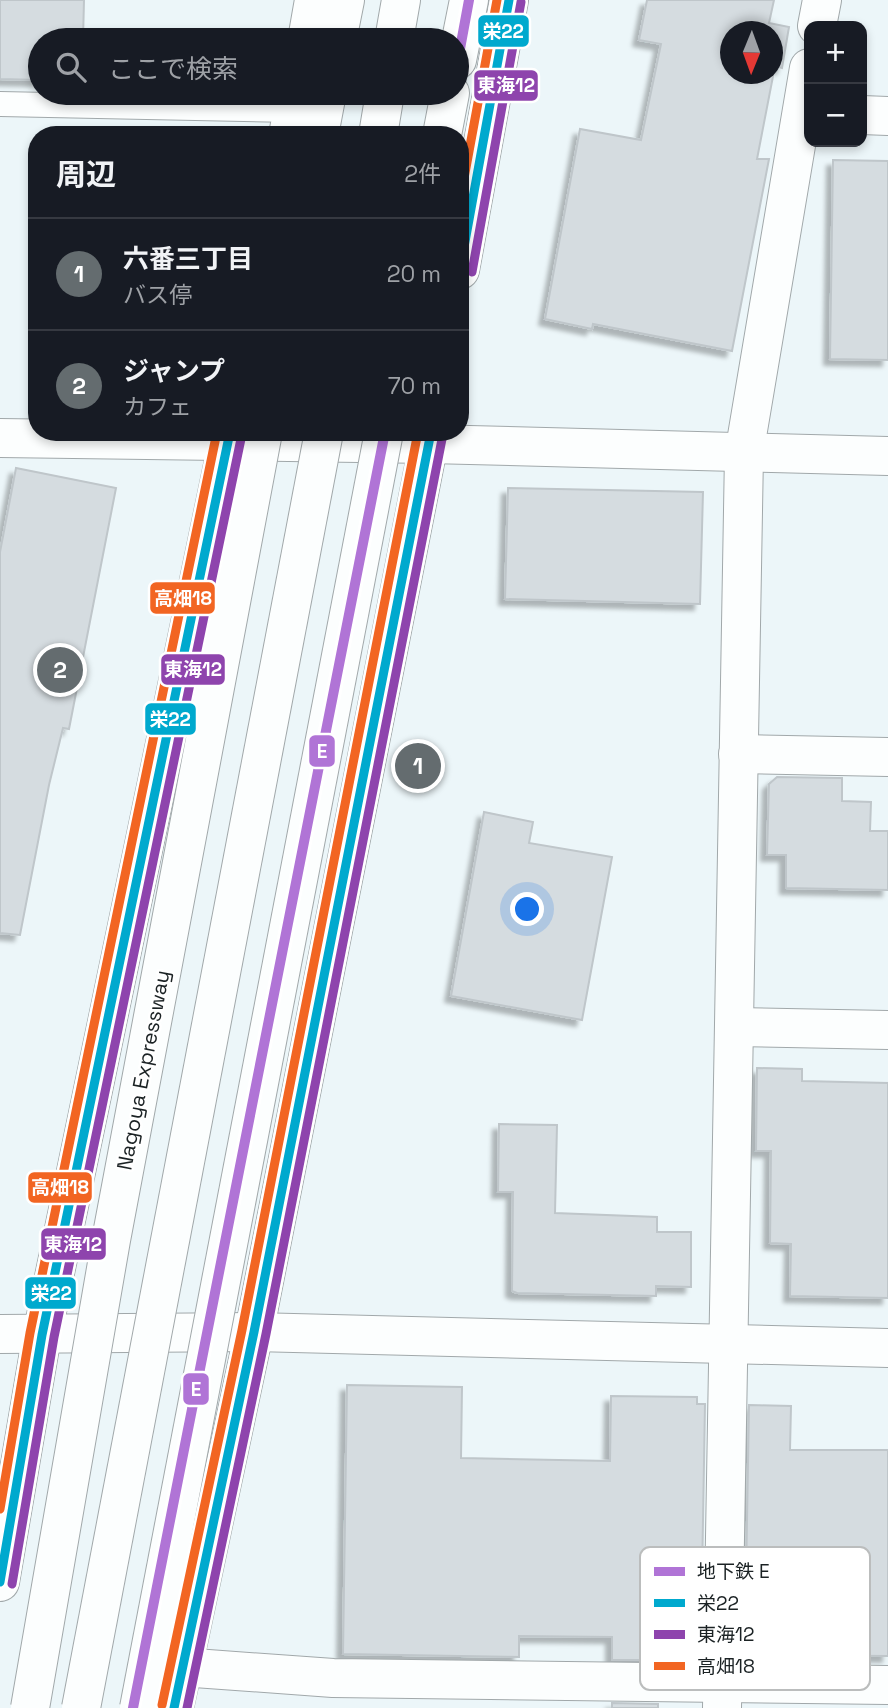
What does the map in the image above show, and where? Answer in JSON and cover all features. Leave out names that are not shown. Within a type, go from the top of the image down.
[{"type":"main road","points":[[309,28],[314,0]]},
{"type":"main road","points":[[339,28],[345,0]]},
{"type":"main road","points":[[396,28],[401,0]]},
{"type":"main road","points":[[463,28],[468,0]]},
{"type":"main road","points":[[469,220],[509,0]]},
{"type":"main road","points":[[818,21],[822,0]]},
{"type":"main road","points":[[299,118],[314,105]]},
{"type":"main road","points":[[380,126],[383,105]]},
{"type":"main road","points":[[444,126],[448,105]]},
{"type":"main road","points":[[867,116],[888,116]]},
{"type":"main road","points":[[724,1547],[744,454],[804,120]]},
{"type":"main road","points":[[0,438],[28,438]]},
{"type":"main road","points":[[469,440],[744,454],[888,456]]},
{"type":"main road","points":[[0,1582],[42,1335],[240,441]]},
{"type":"main road","name":"Nagoya Expressway","points":[[30,1708],[111,1240],[240,441]]},
{"type":"main road","points":[[81,1708],[322,441]]},
{"type":"main road","points":[[139,1708],[382,441]]},
{"type":"main road","points":[[174,1708],[254,1332],[429,441]]},
{"type":"main road","points":[[738,754],[888,757]]},
{"type":"main road","points":[[734,1027],[888,1030]]},
{"type":"main road","points":[[0,1334],[254,1332],[888,1348]]},
{"type":"main road","points":[[181,1667],[333,1678],[722,1695],[805,1690]]},
{"type":"main road","points":[[870,1686],[888,1685]]},
{"type":"lane","points":[[0,104],[299,118]]},
{"type":"building","points":[[0,0],[84,0],[83,28],[28,28],[28,80],[0,79]]},
{"type":"building","points":[[647,0],[774,0],[769,21],[720,21],[720,84],[772,84],[757,159],[769,159],[732,351],[593,324],[592,329],[545,319],[580,129],[641,140],[661,44],[639,40]]},
{"type":"building","points":[[783,26],[789,27],[783,62]]},
{"type":"building","points":[[833,160],[888,161],[888,360],[830,359]]},
{"type":"building","points":[[16,468],[116,488],[69,729],[63,728],[49,785],[20,935],[0,933],[0,552]]},
{"type":"building","points":[[508,488],[703,492],[700,604],[505,599]]},
{"type":"building","points":[[777,777],[842,778],[842,801],[871,802],[870,831],[888,831],[888,890],[786,888],[786,855],[767,855],[769,784]]},
{"type":"building","points":[[484,812],[533,822],[529,843],[612,857],[582,1020],[451,996]]},
{"type":"building","points":[[757,1068],[802,1069],[802,1081],[888,1083],[888,1298],[790,1296],[791,1244],[770,1243],[771,1151],[756,1151]]},
{"type":"building","points":[[499,1124],[557,1125],[555,1213],[657,1217],[657,1232],[691,1232],[691,1287],[656,1286],[656,1296],[512,1291],[513,1192],[498,1192]]},
{"type":"building","points":[[347,1385],[462,1387],[461,1458],[610,1461],[611,1396],[697,1397],[697,1404],[705,1404],[703,1547],[640,1547],[640,1660],[612,1660],[612,1637],[519,1636],[519,1657],[343,1654]]},
{"type":"building","points":[[749,1405],[791,1406],[790,1450],[888,1450],[888,1656],[870,1656],[870,1547],[747,1547]]},
{"type":"building","points":[[612,1703],[658,1704],[658,1708],[612,1708]]},
{"type":"metro line","name":"E","points":[[464,28],[469,0]]},
{"type":"metro line","name":"E","points":[[133,1708],[383,441]]},
{"type":"transit line","name":"高畑18","points":[[469,151],[497,0]]},
{"type":"transit line","name":"栄22","points":[[469,220],[509,0]]},
{"type":"transit line","name":"東海12","points":[[472,272],[521,2]]},
{"type":"transit line","name":"高畑18","points":[[0,1509],[30,1333],[215,441]]},
{"type":"transit line","name":"栄22","points":[[0,1582],[42,1335],[228,441]]},
{"type":"transit line","name":"東海12","points":[[12,1584],[54,1337],[241,441]]},
{"type":"transit line","name":"高畑18","points":[[162,1705],[242,1330],[416,441]]},
{"type":"transit line","name":"栄22","points":[[174,1708],[254,1332],[429,441]]},
{"type":"transit line","name":"東海12","points":[[187,1708],[266,1334],[442,441]]},
{"type":"place","name":"ジャンプ","points":[[60,670]]},
{"type":"place","name":"六番三丁目","points":[[418,766]]}]
